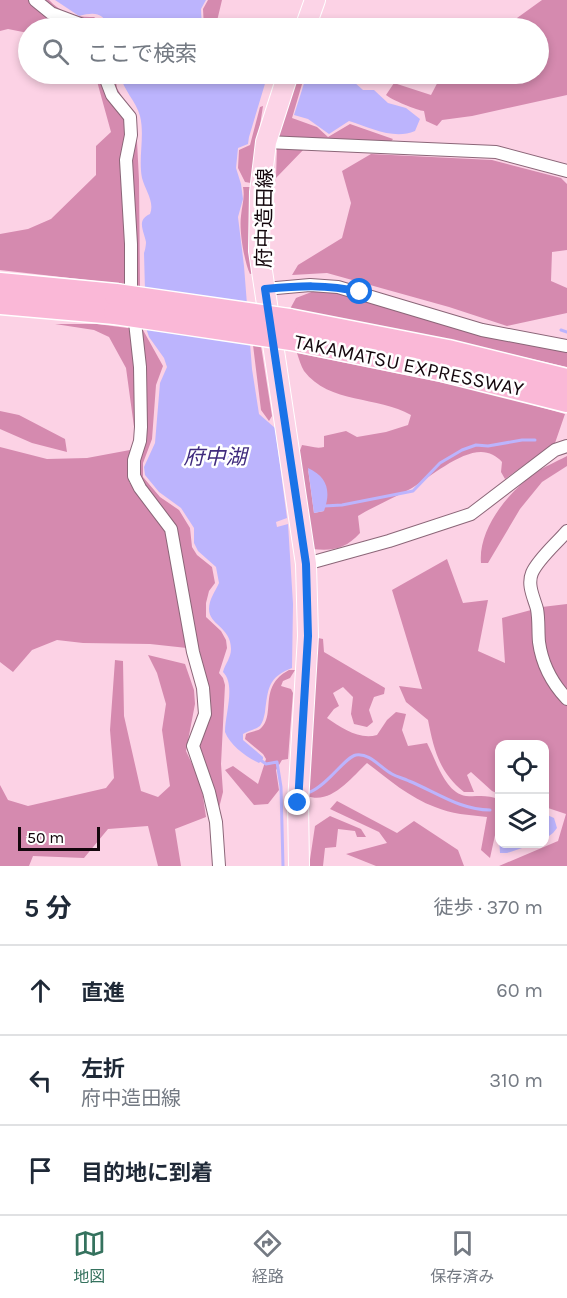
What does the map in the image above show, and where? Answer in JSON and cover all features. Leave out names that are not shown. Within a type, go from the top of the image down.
[{"type":"highway","name":"TAKAMATSU EXPRESSWAY","points":[[0,284],[115,304],[448,351],[567,380]]},
{"type":"highway","name":"TAKAMATSU EXPRESSWAY","points":[[0,303],[115,304]]},
{"type":"highway","name":"TAKAMATSU EXPRESSWAY","points":[[290,329],[567,401]]},
{"type":"main road","points":[[309,18],[315,0]]},
{"type":"main road","name":"府中造田線","points":[[285,84],[267,142],[260,192],[259,251],[306,564],[308,636],[298,803],[299,866]]},
{"type":"street","points":[[35,0],[51,13],[64,18]]},
{"type":"street","points":[[108,84],[112,95],[130,117],[126,160],[131,286],[140,367],[141,428],[140,441],[134,460],[134,476],[140,488],[171,529],[193,652],[203,688],[205,714],[193,746],[209,792],[216,822],[219,866]]},
{"type":"street","points":[[267,142],[496,152],[567,171]]},
{"type":"street","points":[[265,289],[310,285],[338,287],[482,330],[567,346]]},
{"type":"street","points":[[306,564],[389,541],[471,514],[566,443]]},
{"type":"street","points":[[567,531],[536,565],[530,576],[544,665],[567,699]]},
{"type":"shaded area","points":[[0,0],[49,0],[70,14],[95,18],[18,18],[18,31],[8,29],[0,31]]},
{"type":"shaded area","points":[[208,0],[222,0],[218,18],[203,18],[203,9]]},
{"type":"shaded area","points":[[542,0],[567,0],[567,95],[472,116],[442,120],[437,126],[426,121],[424,111],[386,95],[393,84],[431,95],[437,84],[549,84],[549,18],[517,18]]},
{"type":"shaded area","points":[[98,84],[116,84],[136,122],[140,286],[0,270],[0,234],[28,229],[51,219],[96,175],[96,146],[111,132]]},
{"type":"shaded area","points":[[293,84],[302,84],[292,118],[317,127],[328,137],[350,124],[393,139],[388,145],[277,138]]},
{"type":"shaded area","points":[[263,106],[251,183],[245,182],[238,168],[239,150],[250,145],[260,107]]},
{"type":"shaded area","points":[[277,146],[305,148],[276,178]]},
{"type":"shaded area","points":[[371,154],[492,160],[561,178],[567,184],[567,250],[552,252],[551,281],[567,288],[567,313],[507,326],[449,307],[327,273],[292,275],[298,265],[342,238],[351,203],[342,171]]},
{"type":"shaded area","points":[[243,187],[251,187],[254,273],[250,274],[244,254],[241,229]]},
{"type":"shaded area","points":[[333,290],[567,350],[567,367],[450,340],[290,309],[296,298],[314,291]]},
{"type":"shaded area","points":[[55,324],[97,324],[143,330],[163,366],[156,385],[152,439],[143,463],[143,477],[160,497],[179,510],[190,528],[192,547],[197,555],[212,567],[215,583],[209,591],[206,617],[221,631],[227,648],[219,673],[225,685],[221,764],[223,792],[219,808],[198,744],[210,713],[175,527],[143,486],[138,475],[138,456],[126,368],[109,337],[94,330]]},
{"type":"shaded area","points":[[253,345],[261,346],[272,416],[269,421],[261,410]]},
{"type":"shaded area","points":[[297,353],[483,391],[565,414],[555,443],[505,479],[501,472],[502,462],[495,456],[481,452],[463,456],[412,488],[358,516],[360,533],[349,543],[327,550],[312,549],[296,462],[302,445],[324,447],[324,436],[346,431],[357,437],[386,432],[408,425],[411,415],[398,409],[340,394],[314,382],[304,371]],"holes":[[[308,469],[324,511],[314,513]]]},
{"type":"shaded area","points":[[0,411],[19,415],[65,439],[67,452],[32,443],[0,429]]},
{"type":"shaded area","points":[[0,447],[47,459],[87,458],[130,450],[129,482],[167,530],[187,648],[57,640],[32,650],[13,672],[0,662]]},
{"type":"shaded area","points":[[567,456],[567,466],[542,482],[520,509],[488,563],[481,563],[484,538],[496,513],[524,482],[545,467]]},
{"type":"shaded area","points":[[447,559],[463,603],[488,600],[478,651],[505,663],[502,618],[542,607],[567,604],[567,866],[499,866],[541,848],[549,848],[549,845],[558,841],[566,814],[549,808],[549,740],[495,740],[495,792],[471,772],[467,775],[474,792],[464,792],[449,777],[439,760],[428,720],[406,702],[399,686],[422,689],[392,590]]},
{"type":"shaded area","points":[[318,638],[323,639],[324,652],[385,688],[384,694],[374,697],[369,710],[373,722],[367,727],[354,724],[351,714],[353,697],[343,687],[333,693],[339,706],[327,718],[351,732],[370,736],[377,735],[387,720],[396,712],[406,714],[402,730],[408,746],[427,743],[442,775],[452,789],[466,796],[495,798],[495,835],[490,858],[481,850],[487,817],[454,813],[417,799],[367,763],[332,793],[316,798],[307,796],[315,647]]},
{"type":"shaded area","points":[[148,655],[185,664],[194,690],[195,704],[186,751],[201,783],[206,817],[175,829],[181,866],[158,866],[148,826],[108,829],[84,858],[33,856],[29,866],[0,866],[0,785],[8,800],[28,806],[106,788],[114,778],[110,730],[115,660],[123,661],[124,716],[141,791],[158,797],[170,786],[162,730],[166,704],[157,673]]},
{"type":"shaded area","points":[[289,670],[295,670],[281,686],[291,689],[293,693],[288,759],[282,760],[276,770],[279,790],[268,804],[254,805],[225,770],[233,766],[258,784],[266,759],[245,739],[246,734],[260,729],[265,723],[273,684]]},
{"type":"shaded area","points":[[337,801],[397,833],[414,821],[458,850],[464,866],[376,866],[346,854],[387,843],[379,832],[330,809]]},
{"type":"shaded area","points":[[330,816],[361,829],[366,837],[357,837],[355,831],[338,829],[336,847],[325,848],[323,866],[309,866],[315,826]]},
{"type":"water","points":[[55,0],[206,0],[201,9],[201,18],[103,18],[94,14],[79,16]]},
{"type":"water","name":"府中湖","points":[[265,84],[248,144],[238,148],[236,168],[243,199],[238,217],[252,369],[259,414],[275,428],[287,518],[276,522],[277,527],[288,524],[293,604],[292,668],[278,675],[271,685],[260,726],[243,734],[243,740],[263,757],[259,763],[239,750],[225,732],[229,684],[223,672],[231,649],[228,636],[212,619],[209,609],[219,583],[216,567],[198,551],[194,543],[194,528],[181,508],[159,492],[145,475],[144,467],[155,443],[160,383],[167,367],[146,328],[144,253],[146,242],[142,223],[143,219],[150,214],[151,205],[141,170],[140,116],[124,85]]},
{"type":"water","points":[[304,84],[356,84],[363,90],[374,90],[388,103],[406,108],[420,119],[415,131],[407,133],[391,134],[349,121],[329,134],[308,119],[294,115]]},
{"type":"water","points":[[308,468],[320,476],[326,486],[327,498],[324,511],[314,513]]},
{"type":"water","points":[[549,816],[554,818],[557,828],[549,836]]},
{"type":"water","points":[[500,848],[522,848],[507,853],[500,853]]},
{"type":"waterway","points":[[561,330],[567,332]]},
{"type":"waterway","points":[[324,506],[342,505],[413,491],[440,463],[476,445],[488,446],[535,440]]},
{"type":"waterway","points":[[310,792],[323,784],[352,757],[361,755],[394,775],[448,800],[468,807],[490,810]]},
{"type":"waterway","points":[[259,759],[266,764],[277,762],[281,787],[283,866]]},
{"type":"route","points":[[298,803],[308,636],[306,564],[265,289],[310,285],[338,287],[360,292]]}]
